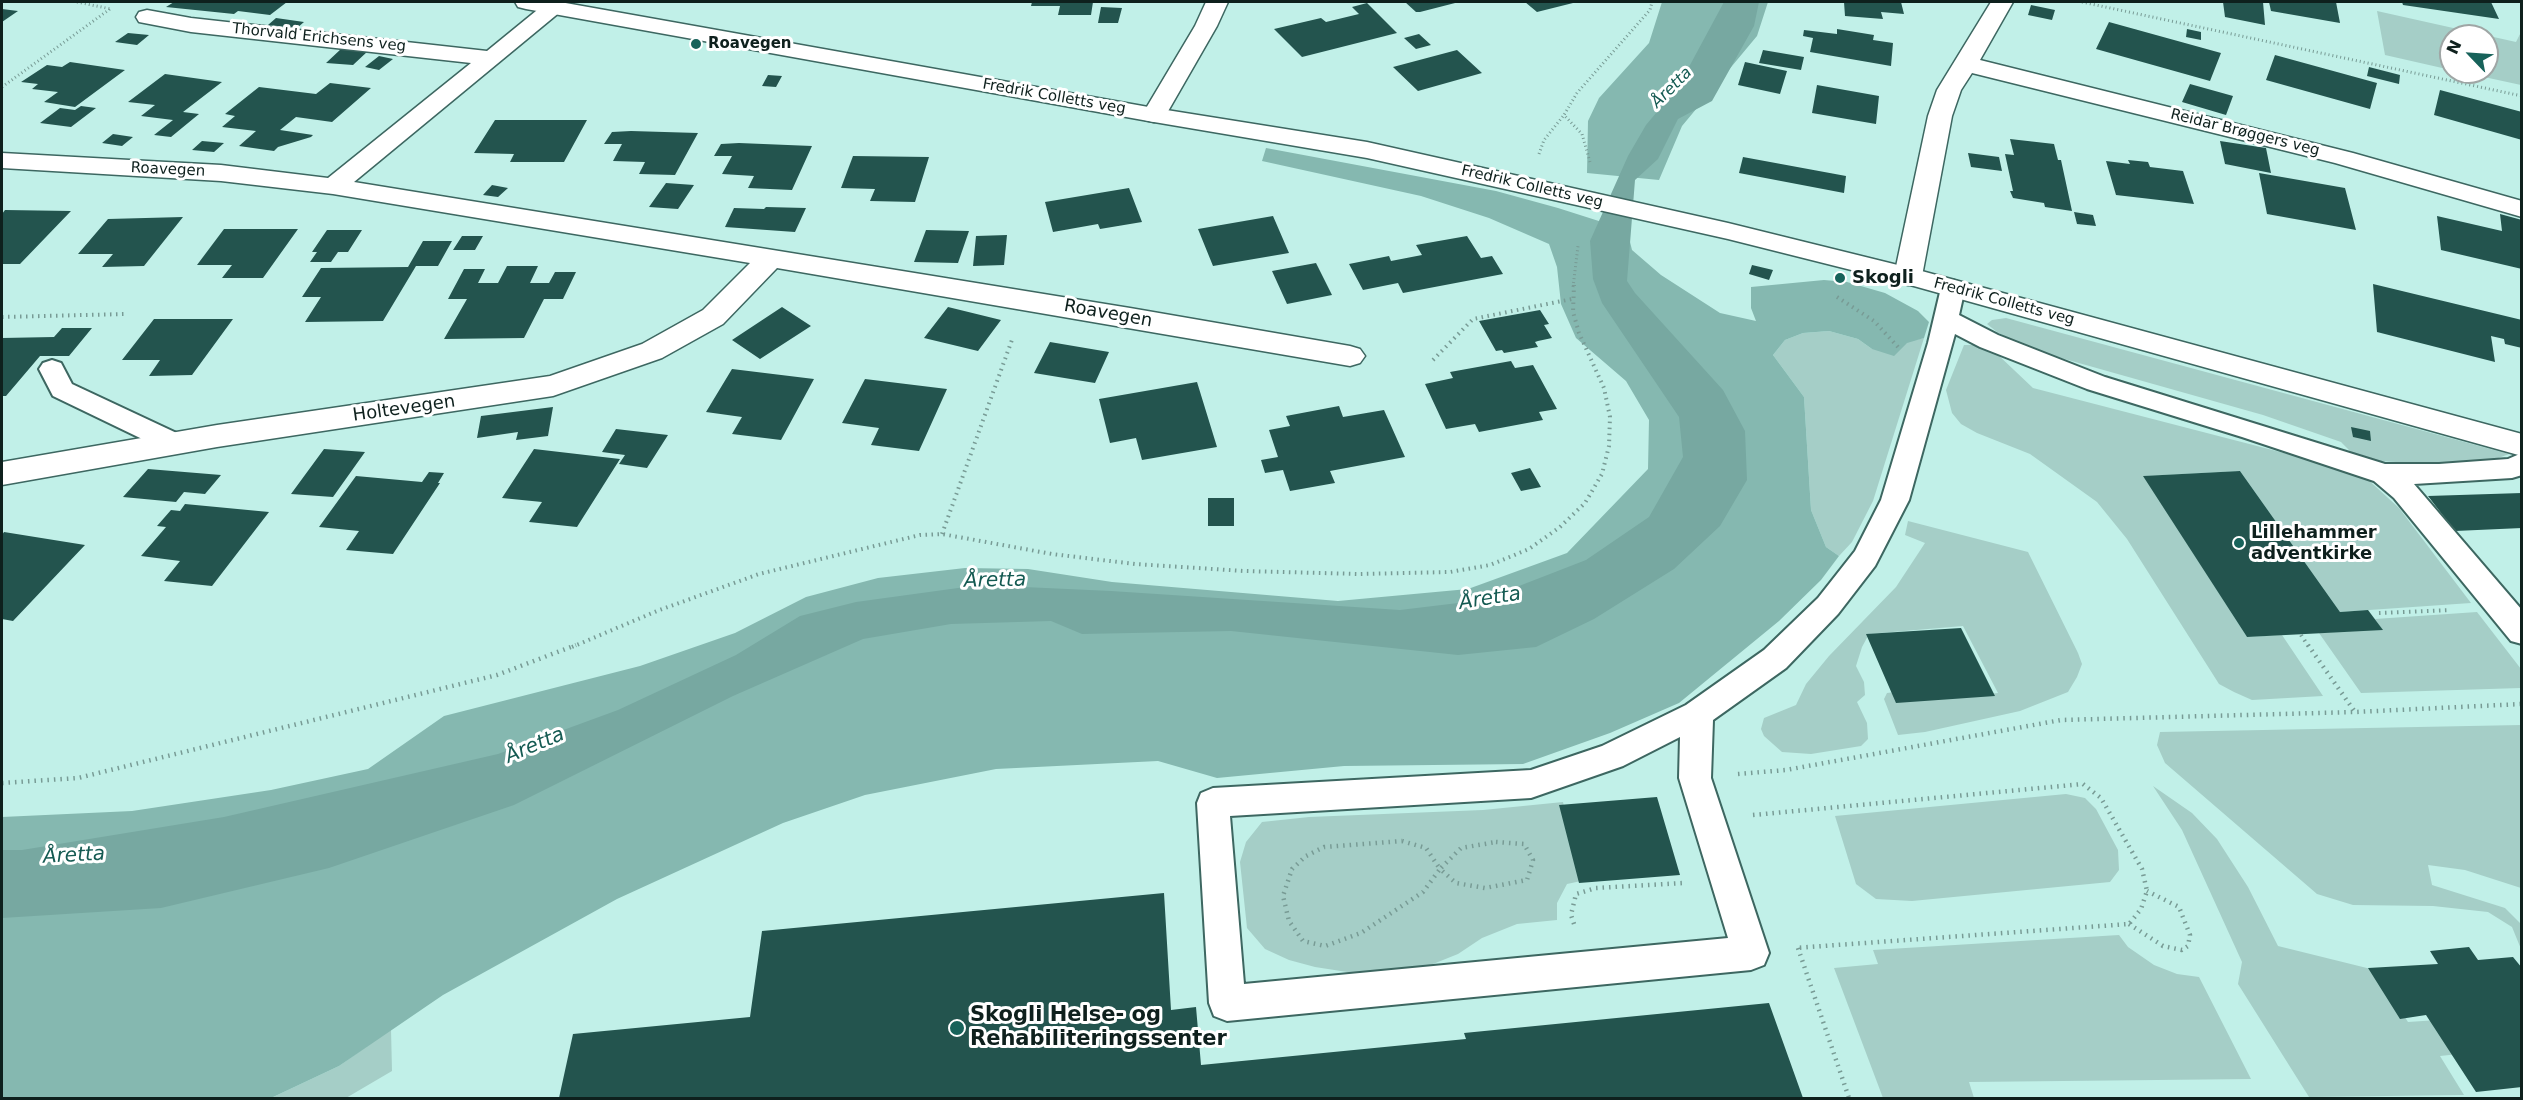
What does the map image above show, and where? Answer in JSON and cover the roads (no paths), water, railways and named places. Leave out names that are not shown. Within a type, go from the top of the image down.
[{"type":"street","name":"Fredrik Colletts veg","points":[[526,2],[1154,115],[1367,150],[1728,231],[1908,276],[2522,445]]},
{"type":"street","points":[[1154,115],[1206,26],[1217,2]]},
{"type":"street","points":[[1908,276],[1940,117],[1949,90],[2002,2]]},
{"type":"street","points":[[333,186],[555,7]]},
{"type":"street","name":"Thorvald Erichsens veg","points":[[147,17],[191,25],[491,58]]},
{"type":"street","name":"Reidar Brøggers veg","points":[[1966,64],[2374,166],[2522,209]]},
{"type":"street","name":"Roavegen","points":[[2,161],[220,173],[333,186],[1027,300],[1350,356]]},
{"type":"street","name":"Holtevegen","points":[[2,474],[174,443],[553,386],[652,351],[713,316],[771,258]]},
{"type":"lane","points":[[1697,714],[1695,778],[1726,881],[1751,953],[1227,1003],[1213,803],[1532,784],[1612,756],[1697,714],[1775,659],[1828,606],[1865,558],[1895,500],[1926,394],[1953,288]]},
{"type":"lane","points":[[1946,319],[1989,341],[2096,383],[2384,474],[2439,474],[2512,468],[2522,463]]},
{"type":"lane","points":[[52,369],[62,390],[174,443]]},
{"type":"lane","points":[[2384,474],[2404,491],[2522,632]]},
{"type":"water","name":"Åretta","points":[[1724,2],[1759,2],[1754,26],[1712,101],[1678,119],[1658,159],[1635,180],[1627,281],[1635,293],[1723,390],[1745,431],[1747,480],[1720,526],[1674,569],[1594,619],[1536,647],[1458,655],[1231,631],[1082,634],[1051,621],[951,624],[863,639],[733,696],[514,805],[329,868],[161,908],[2,918],[2,850],[22,850],[224,817],[498,754],[618,710],[736,655],[800,616],[856,602],[980,585],[1400,610],[1483,600],[1586,560],[1649,517],[1683,457],[1679,417],[1602,303],[1593,279],[1590,241],[1628,156],[1646,125],[1667,100],[1690,65]]},
{"type":"place","name":"Roavegen","points":[[696,44]]},
{"type":"place","name":"Skogli","points":[[1840,278]]},
{"type":"place","name":"Lillehammer adventkirke","points":[[2239,543]]},
{"type":"place","name":"Skogli Helse- og Rehabiliteringssenter","points":[[957,1028]]}]
